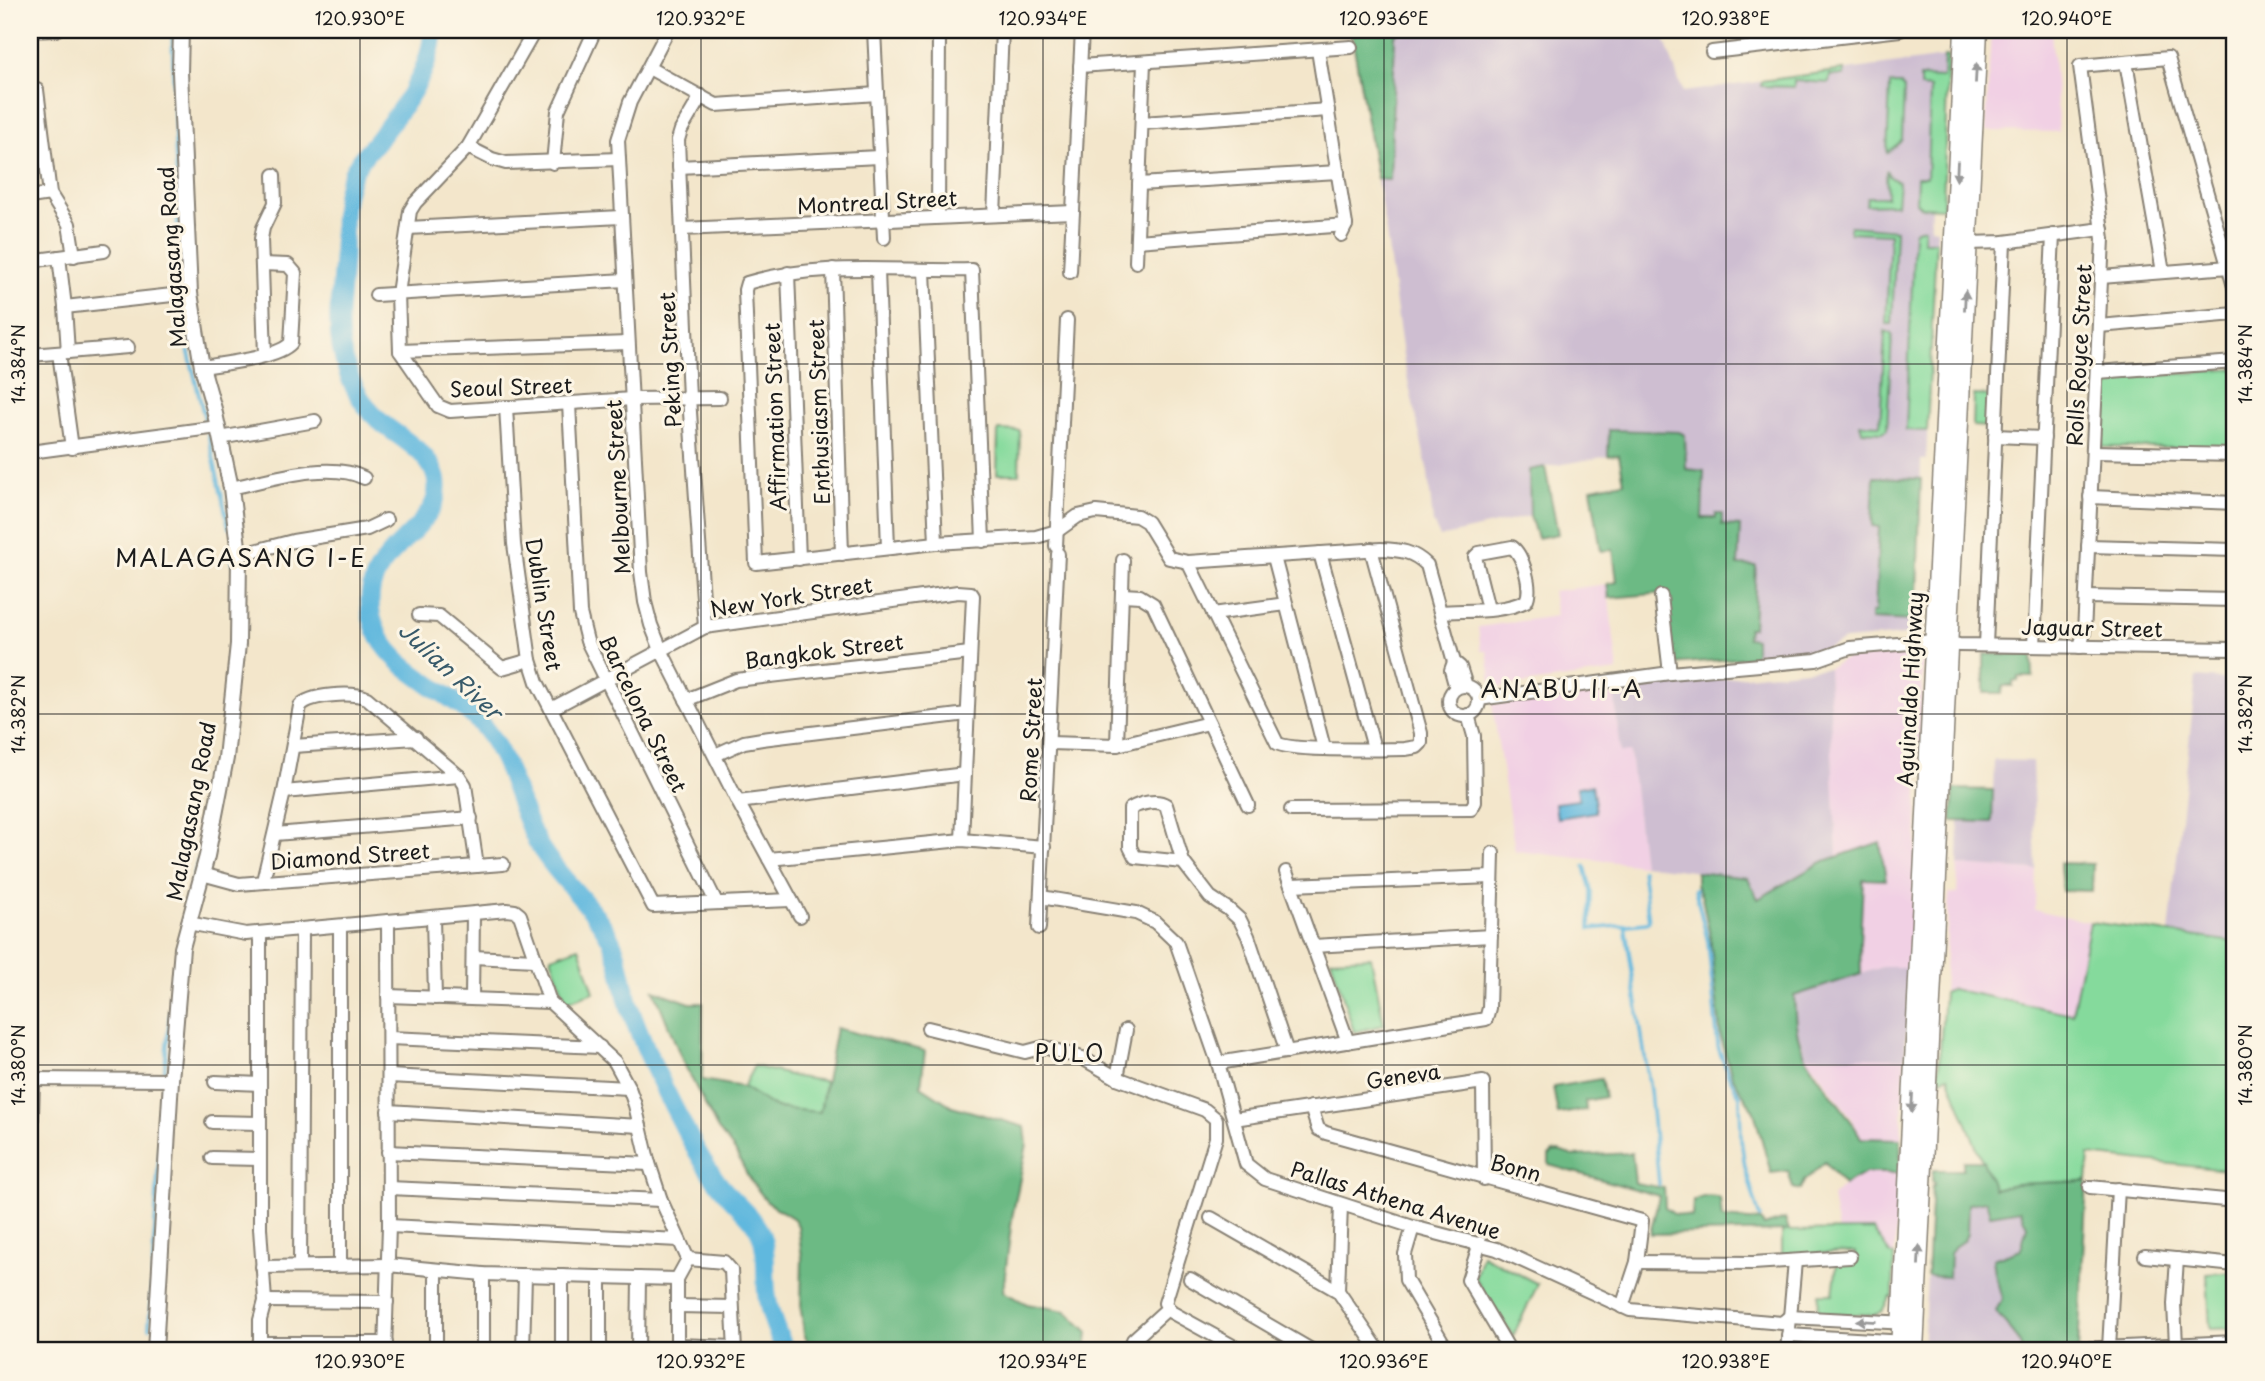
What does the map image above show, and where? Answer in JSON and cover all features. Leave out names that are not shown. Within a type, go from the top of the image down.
[{"type":"highway","name":"Aguinaldo Highway","points":[[1907,1347],[1941,642],[1964,30]]},
{"type":"highway","name":"Aguinaldo Highway","points":[[1941,642],[1968,243],[1978,30]]},
{"type":"main road","name":"Malagasang Road","points":[[155,1351],[182,948],[202,874],[226,758],[238,644],[239,555],[231,488],[202,367],[190,293],[180,30]]},
{"type":"street","points":[[30,31],[56,30]]},
{"type":"street","points":[[553,163],[558,111],[596,30]]},
{"type":"street","name":"Melbourne Street","points":[[668,30],[624,116],[618,140],[641,572],[645,601],[651,625],[686,700],[800,916]]},
{"type":"street","points":[[874,30],[884,238]]},
{"type":"street","points":[[938,217],[939,30]]},
{"type":"street","points":[[994,215],[1002,30]]},
{"type":"street","points":[[1070,272],[1082,30]]},
{"type":"street","points":[[1712,52],[1900,30]]},
{"type":"street","points":[[529,32],[468,147],[410,211],[398,294],[400,351],[628,343]]},
{"type":"street","points":[[1080,66],[1350,47]]},
{"type":"street","points":[[1137,240],[1344,230],[1338,172],[1318,50]]},
{"type":"street","points":[[2163,272],[2126,62],[2168,58],[2235,289]]},
{"type":"street","points":[[1136,262],[1144,62]]},
{"type":"street","name":"Rolls Royce Street","points":[[2080,647],[2084,632],[2086,597],[2102,229],[2080,66],[2126,62]]},
{"type":"street","points":[[649,68],[716,105],[877,94]]},
{"type":"street","points":[[30,92],[37,90],[50,194],[69,224],[74,256]]},
{"type":"street","name":"Peking Street","points":[[701,96],[678,140],[689,398],[705,627]]},
{"type":"street","points":[[1142,123],[1328,110]]},
{"type":"street","points":[[468,147],[506,163],[619,159]]},
{"type":"street","points":[[679,167],[879,157]]},
{"type":"street","points":[[1139,184],[1338,172]]},
{"type":"street","points":[[265,355],[262,232],[275,203],[274,175]]},
{"type":"street","points":[[30,197],[50,194]]},
{"type":"street","name":"Montreal Street","points":[[682,229],[1073,212]]},
{"type":"street","points":[[408,228],[621,217]]},
{"type":"street","points":[[1968,243],[2004,242],[2102,229]]},
{"type":"street","points":[[2034,646],[2053,235]]},
{"type":"street","points":[[1986,645],[2004,242]]},
{"type":"street","points":[[30,261],[104,251]]},
{"type":"street","points":[[59,257],[65,307],[64,353],[72,447]]},
{"type":"street","points":[[202,367],[265,355],[287,348],[291,343],[295,273],[288,265],[262,264]]},
{"type":"street","points":[[2101,277],[2229,267]]},
{"type":"street","points":[[983,541],[972,270],[833,269],[788,273],[747,283],[745,290],[756,563],[936,543],[983,541],[1036,537],[1056,531],[1077,516],[1096,512],[1137,516],[1147,522],[1168,558],[1188,562],[1371,550],[1404,551],[1417,555],[1427,565],[1454,662],[1460,667],[1461,687]]},
{"type":"street","name":"Enthusiasm Street","points":[[833,269],[842,554]]},
{"type":"street","points":[[878,271],[888,548]]},
{"type":"street","points":[[924,271],[936,543]]},
{"type":"street","name":"Affirmation Street","points":[[788,273],[799,559]]},
{"type":"street","points":[[376,295],[625,280]]},
{"type":"street","points":[[65,307],[190,293]]},
{"type":"street","points":[[2099,326],[2235,314]]},
{"type":"street","name":"Rome Street","points":[[1039,928],[1067,320]]},
{"type":"street","points":[[30,355],[128,347]]},
{"type":"street","name":"Seoul Street","points":[[400,351],[442,409],[450,411],[632,399],[720,398]]},
{"type":"street","points":[[2097,372],[2235,362]]},
{"type":"street","name":"Barcelona Street","points":[[569,404],[580,613],[587,641],[716,902]]},
{"type":"street","name":"Dublin Street","points":[[506,407],[514,544],[530,660],[537,682],[653,906],[716,902]]},
{"type":"street","points":[[30,452],[315,421]]},
{"type":"street","points":[[1995,436],[2043,438]]},
{"type":"street","points":[[2093,453],[2235,455]]},
{"type":"street","points":[[231,488],[321,471],[344,471],[364,478]]},
{"type":"street","points":[[2091,497],[2235,503]]},
{"type":"street","points":[[239,555],[293,541],[368,529],[386,520]]},
{"type":"street","points":[[2088,546],[2235,551]]},
{"type":"street","points":[[1441,612],[1488,609],[1519,605],[1526,601],[1529,596],[1518,553],[1512,547],[1479,553],[1475,557],[1488,609]]},
{"type":"street","points":[[1188,562],[1277,743],[1282,746],[1324,748],[1417,747],[1421,743],[1421,733],[1371,550]]},
{"type":"street","points":[[1320,553],[1374,748]]},
{"type":"street","points":[[1274,557],[1324,748]]},
{"type":"street","points":[[1117,745],[1123,560]]},
{"type":"street","name":"New York Street","points":[[551,709],[705,627],[958,592],[971,593],[973,596],[970,653]]},
{"type":"street","points":[[1123,595],[1140,596],[1153,604],[1248,805]]},
{"type":"street","points":[[1661,596],[1670,673]]},
{"type":"street","points":[[2086,597],[2235,600]]},
{"type":"street","points":[[1213,614],[1286,604]]},
{"type":"street","points":[[419,615],[439,616],[502,668],[530,660]]},
{"type":"street","name":"Jaguar Street","points":[[1479,699],[1670,673],[1816,660],[1850,648],[1941,642],[2235,649]]},
{"type":"street","points":[[962,839],[970,653]]},
{"type":"street","name":"Bangkok Street","points":[[686,700],[736,680],[970,653]]},
{"type":"street","points":[[1461,687],[1472,688],[1479,699],[1476,709],[1468,715],[1458,715],[1450,707],[1449,697],[1461,687]]},
{"type":"street","points":[[262,881],[275,834],[300,706],[305,701],[355,694],[362,696],[416,738],[459,776],[465,785],[477,866]]},
{"type":"street","points":[[715,755],[744,742],[762,739],[967,714]]},
{"type":"street","points":[[1291,810],[1471,808],[1475,802],[1474,741],[1468,715]]},
{"type":"street","points":[[1049,743],[1117,745],[1209,723]]},
{"type":"street","points":[[293,746],[416,738]]},
{"type":"street","points":[[738,802],[965,774]]},
{"type":"street","points":[[284,792],[459,776]]},
{"type":"street","points":[[1183,862],[1135,857],[1130,847],[1130,809],[1158,802],[1166,805],[1183,862],[1205,892],[1240,920],[1248,936],[1287,1052]]},
{"type":"street","points":[[275,834],[471,818]]},
{"type":"street","points":[[769,859],[962,839],[1044,846]]},
{"type":"street","points":[[1218,1063],[1486,1019],[1493,853]]},
{"type":"street","name":"Diamond Street","points":[[202,874],[239,884],[503,864]]},
{"type":"street","points":[[1286,872],[1348,1042]]},
{"type":"street","points":[[1291,885],[1492,877]]},
{"type":"street","name":"Pallas Athena Avenue","points":[[1041,897],[1136,913],[1166,932],[1176,942],[1218,1063],[1246,1164],[1265,1179],[1413,1227],[1497,1249],[1622,1307],[1640,1312],[1786,1325],[1907,1347]]},
{"type":"street","points":[[716,902],[791,900]]},
{"type":"street","points":[[188,923],[240,934],[515,911],[520,915],[550,1002],[615,1062],[629,1088],[661,1200],[688,1259]]},
{"type":"street","points":[[472,999],[473,914]]},
{"type":"street","points":[[433,918],[435,998]]},
{"type":"street","points":[[260,933],[260,1228],[265,1301],[260,1320],[260,1347],[386,1347],[389,1226],[388,922]]},
{"type":"street","points":[[340,926],[340,1265]]},
{"type":"street","points":[[300,1265],[302,929]]},
{"type":"street","points":[[1313,946],[1490,936]]},
{"type":"street","points":[[473,957],[534,960]]},
{"type":"street","points":[[388,996],[550,1002]]},
{"type":"street","points":[[928,1028],[1025,1052],[1044,1047],[1082,1058],[1117,1079],[1205,1110],[1216,1119],[1216,1138],[1166,1300],[1167,1309]]},
{"type":"street","points":[[1117,1079],[1126,1030]]},
{"type":"street","points":[[389,1038],[600,1047]]},
{"type":"street","points":[[389,1076],[629,1088]]},
{"type":"street","points":[[30,1194],[31,1079],[172,1080]]},
{"type":"street","points":[[215,1082],[260,1084]]},
{"type":"street","name":"Geneva","points":[[1234,1119],[1483,1083],[1484,1179]]},
{"type":"street","name":"Bonn","points":[[1311,1107],[1320,1131],[1642,1221],[1637,1262],[1622,1307]]},
{"type":"street","points":[[388,1111],[640,1126]]},
{"type":"street","points":[[212,1122],[260,1123]]},
{"type":"street","points":[[388,1152],[649,1164]]},
{"type":"street","points":[[212,1158],[260,1159]]},
{"type":"street","points":[[2090,1187],[2235,1201]]},
{"type":"street","points":[[389,1188],[661,1200]]},
{"type":"street","points":[[2109,1348],[2118,1189]]},
{"type":"street","points":[[1338,1291],[1341,1205]]},
{"type":"street","points":[[1211,1218],[1338,1291],[1378,1351]]},
{"type":"street","points":[[389,1226],[679,1240]]},
{"type":"street","points":[[1413,1227],[1405,1254],[1406,1280],[1448,1351]]},
{"type":"street","points":[[1480,1243],[1468,1280],[1510,1351]]},
{"type":"street","points":[[2145,1256],[2235,1265]]},
{"type":"street","points":[[1637,1262],[1727,1263],[1850,1257]]},
{"type":"street","points":[[688,1259],[727,1264],[732,1276],[735,1349],[677,1348],[677,1279],[688,1259]]},
{"type":"street","points":[[2176,1345],[2174,1304],[2177,1259]]},
{"type":"street","points":[[1787,1351],[1786,1325],[1795,1261]]},
{"type":"street","points":[[262,1267],[388,1265],[483,1274],[677,1279]]},
{"type":"street","points":[[436,1270],[436,1351]]},
{"type":"street","points":[[482,1351],[483,1274]]},
{"type":"street","points":[[523,1351],[525,1275]]},
{"type":"street","points":[[562,1276],[562,1351]]},
{"type":"street","points":[[600,1277],[600,1351]]},
{"type":"street","points":[[638,1351],[639,1278]]},
{"type":"street","points":[[1190,1279],[1313,1351]]},
{"type":"street","points":[[265,1301],[387,1302]]},
{"type":"street","points":[[677,1306],[732,1307]]},
{"type":"street","points":[[1130,1351],[1133,1340],[1167,1309]]},
{"type":"street","points":[[1167,1309],[1242,1351]]},
{"type":"street","name":"Pallas Athena Avenue","points":[[1786,1325],[1908,1323]]},
{"type":"street","points":[[2080,1349],[2233,1345]]},
{"type":"shaded area","points":[[1351,30],[1661,30],[1683,92],[1944,57],[1937,208],[1931,208],[1930,228],[1937,229],[1926,460],[1921,460],[1916,634],[1845,640],[1817,652],[1673,664],[1672,445],[1529,470],[1530,516],[1440,537],[1433,523],[1428,473],[1404,362],[1386,232]]},
{"type":"shaded area","points":[[1991,30],[2051,30],[2059,132],[1986,131]]},
{"type":"shaded area","points":[[1607,584],[1618,671],[1492,688],[1487,651],[1481,651],[1478,627],[1556,616],[1552,591]]},
{"type":"shaded area","points":[[1921,651],[1923,657],[1915,874],[1909,967],[1882,967],[1861,974],[1863,879],[1886,879],[1880,843],[1837,856],[1828,668],[1847,658]]},
{"type":"shaded area","points":[[1828,668],[1837,856],[1758,900],[1748,878],[1643,865],[1630,752],[1620,753],[1614,689]]},
{"type":"shaded area","points":[[2196,677],[2235,680],[2235,942],[2169,933]]},
{"type":"shaded area","points":[[1614,689],[1620,752],[1630,752],[1643,865],[1515,851],[1492,704]]},
{"type":"shaded area","points":[[1994,760],[2032,761],[2036,870],[1958,865],[1959,822],[1992,822]]},
{"type":"shaded area","points":[[1958,865],[2036,870],[2035,910],[2090,922],[2072,1014],[1951,989],[1944,993],[1949,893],[1957,894]]},
{"type":"shaded area","points":[[1882,967],[1909,967],[1905,1058],[1806,1056],[1797,1030],[1794,996]]},
{"type":"shaded area","points":[[1806,1056],[1905,1058],[1901,1139],[1862,1138],[1851,1117]]},
{"type":"shaded area","points":[[1865,1173],[1900,1173],[1894,1255],[1891,1255],[1873,1230],[1838,1231],[1832,1197],[1848,1181]]},
{"type":"shaded area","points":[[2087,1181],[2078,1351],[1923,1351],[1931,1203],[2014,1184]]},
{"type":"green space","points":[[1351,30],[1432,30],[1407,31],[1395,36],[1390,180],[1377,179]]},
{"type":"green space","points":[[1948,56],[1943,208],[1921,207],[1916,202],[1917,177],[1927,177],[1930,88],[1920,87],[1920,77],[1943,78],[1944,57]]},
{"type":"green space","points":[[1844,70],[1844,76],[1830,75],[1829,83],[1794,81],[1794,87],[1761,86],[1762,81]]},
{"type":"green space","points":[[1890,84],[1900,84],[1904,89],[1902,139],[1887,154]]},
{"type":"green space","points":[[1886,170],[1890,177],[1899,182],[1897,204],[1866,205],[1867,197],[1887,197]]},
{"type":"green space","points":[[1850,226],[1896,230],[1892,324],[1886,324],[1890,234],[1850,232]]},
{"type":"green space","points":[[1924,228],[1923,241],[1936,241],[1927,431],[1906,430],[1914,233]]},
{"type":"green space","points":[[1885,331],[1892,334],[1887,429],[1883,432],[1862,431],[1860,424],[1880,425]]},
{"type":"green space","points":[[2235,369],[2235,449],[2102,447],[2102,380]]},
{"type":"green space","points":[[1974,395],[1993,396],[1992,427],[1973,426]]},
{"type":"green space","points":[[998,430],[1020,431],[1019,474],[997,474]]},
{"type":"green space","points":[[1609,430],[1679,432],[1685,435],[1686,469],[1704,471],[1702,518],[1716,518],[1716,514],[1722,514],[1722,525],[1740,526],[1738,565],[1756,566],[1753,628],[1748,628],[1747,638],[1755,639],[1755,657],[1673,664],[1665,593],[1609,598],[1607,584],[1617,582],[1613,550],[1601,551],[1591,488],[1624,482],[1619,455],[1608,456]]},
{"type":"green space","points":[[1545,467],[1558,534],[1537,538],[1530,516],[1529,470]]},
{"type":"green space","points":[[1874,477],[1921,479],[1916,621],[1871,619],[1871,613],[1875,612],[1879,527],[1872,526]]},
{"type":"green space","points":[[1984,654],[2032,655],[2033,677],[2019,677],[2018,681],[2013,682],[2013,686],[2003,686],[2002,693],[1984,693]]},
{"type":"green space","points":[[1954,789],[1993,790],[1992,822],[1952,821]]},
{"type":"green space","points":[[1880,842],[1886,880],[1863,879],[1861,974],[1794,996],[1798,1034],[1806,1058],[1861,1138],[1901,1139],[1900,1173],[1865,1173],[1844,1185],[1825,1162],[1804,1181],[1800,1190],[1793,1188],[1788,1171],[1771,1173],[1754,1112],[1732,1076],[1721,1040],[1710,936],[1702,897],[1696,885],[1696,872],[1748,878],[1758,899],[1822,862]]},
{"type":"green space","points":[[2060,863],[2093,864],[2092,891],[2062,890]]},
{"type":"green space","points":[[2090,922],[2235,942],[2235,1171],[2089,1155],[2087,1181],[2015,1184],[1993,1189],[1948,1076],[1938,1080],[1944,993],[1951,989],[2072,1014]]},
{"type":"green space","points":[[579,947],[594,992],[566,1002],[551,957]]},
{"type":"green space","points":[[1371,957],[1384,1025],[1354,1032],[1331,959]]},
{"type":"green space","points":[[654,990],[690,1003],[703,1003],[702,1080],[743,1087],[776,1108],[820,1112],[836,1028],[925,1051],[921,1086],[952,1106],[1025,1127],[1027,1144],[1012,1218],[1003,1292],[1027,1304],[1066,1311],[1088,1332],[1086,1351],[811,1351],[804,1334],[801,1310],[802,1258],[798,1226],[794,1219],[767,1202],[717,1128],[683,1062]]},
{"type":"green space","points":[[754,1066],[825,1081],[820,1113],[776,1108],[743,1087]]},
{"type":"green space","points":[[1601,1079],[1605,1097],[1585,1101],[1586,1110],[1558,1114],[1553,1087]]},
{"type":"green space","points":[[1559,1151],[1573,1156],[1632,1153],[1635,1183],[1664,1188],[1665,1208],[1674,1214],[1692,1217],[1693,1201],[1713,1196],[1720,1198],[1722,1218],[1761,1221],[1764,1226],[1785,1219],[1789,1231],[1650,1234],[1659,1196],[1549,1165],[1549,1156]]},
{"type":"green space","points":[[1963,1161],[1983,1161],[1994,1189],[2015,1184],[2087,1181],[2078,1351],[2022,1351],[2015,1334],[1996,1311],[2002,1299],[1993,1259],[2021,1249],[2027,1226],[2020,1210],[1990,1215],[1986,1201],[1968,1204],[1967,1234],[1950,1254],[1949,1277],[1927,1276],[1933,1170],[1963,1170]]},
{"type":"green space","points":[[1873,1230],[1891,1255],[1894,1255],[1893,1297],[1890,1297],[1882,1311],[1873,1315],[1818,1313],[1819,1294],[1833,1294],[1837,1263],[1855,1262],[1855,1252],[1782,1255],[1782,1231]]},
{"type":"green space","points":[[1482,1255],[1538,1284],[1513,1336],[1475,1278]]},
{"type":"green space","points":[[2235,1272],[2235,1328],[2210,1329],[2207,1274]]},
{"type":"green space","points":[[1796,1341],[1871,1346],[1879,1351],[1792,1351]]},
{"type":"water","points":[[1592,785],[1596,812],[1557,818],[1555,803],[1579,800],[1577,787]]},
{"type":"waterway","points":[[172,30],[180,315],[206,425]]},
{"type":"waterway","name":"Julian River","points":[[433,30],[427,60],[415,88],[357,165],[348,185],[344,206],[339,328],[348,373],[354,388],[372,413],[422,454],[436,478],[436,497],[429,513],[388,557],[377,574],[370,594],[372,618],[380,637],[405,667],[456,702],[485,729],[500,753],[527,821],[541,848],[603,926],[611,940],[638,1030],[678,1115],[711,1173],[760,1232],[765,1251],[768,1302],[786,1351]]},
{"type":"waterway","points":[[208,434],[229,528]]},
{"type":"waterway","points":[[231,546],[232,563]]},
{"type":"waterway","points":[[202,843],[220,752]]},
{"type":"waterway","points":[[193,881],[198,860]]},
{"type":"waterway","points":[[1585,866],[1591,891],[1590,929],[1649,921],[1642,870]]},
{"type":"waterway","points":[[1695,889],[1708,942],[1718,1047],[1729,1077],[1740,1096],[1745,1167],[1760,1218]]},
{"type":"waterway","points":[[1625,925],[1650,1090],[1659,1184]]},
{"type":"waterway","points":[[164,1076],[170,1012]]},
{"type":"waterway","points":[[149,1328],[163,1087]]},
{"type":"district","name":"MALAGASANG I-E","points":[[241,557]]},
{"type":"district","name":"ANABU II-A","points":[[1562,688]]},
{"type":"district","name":"PULO","points":[[1070,1052]]}]
